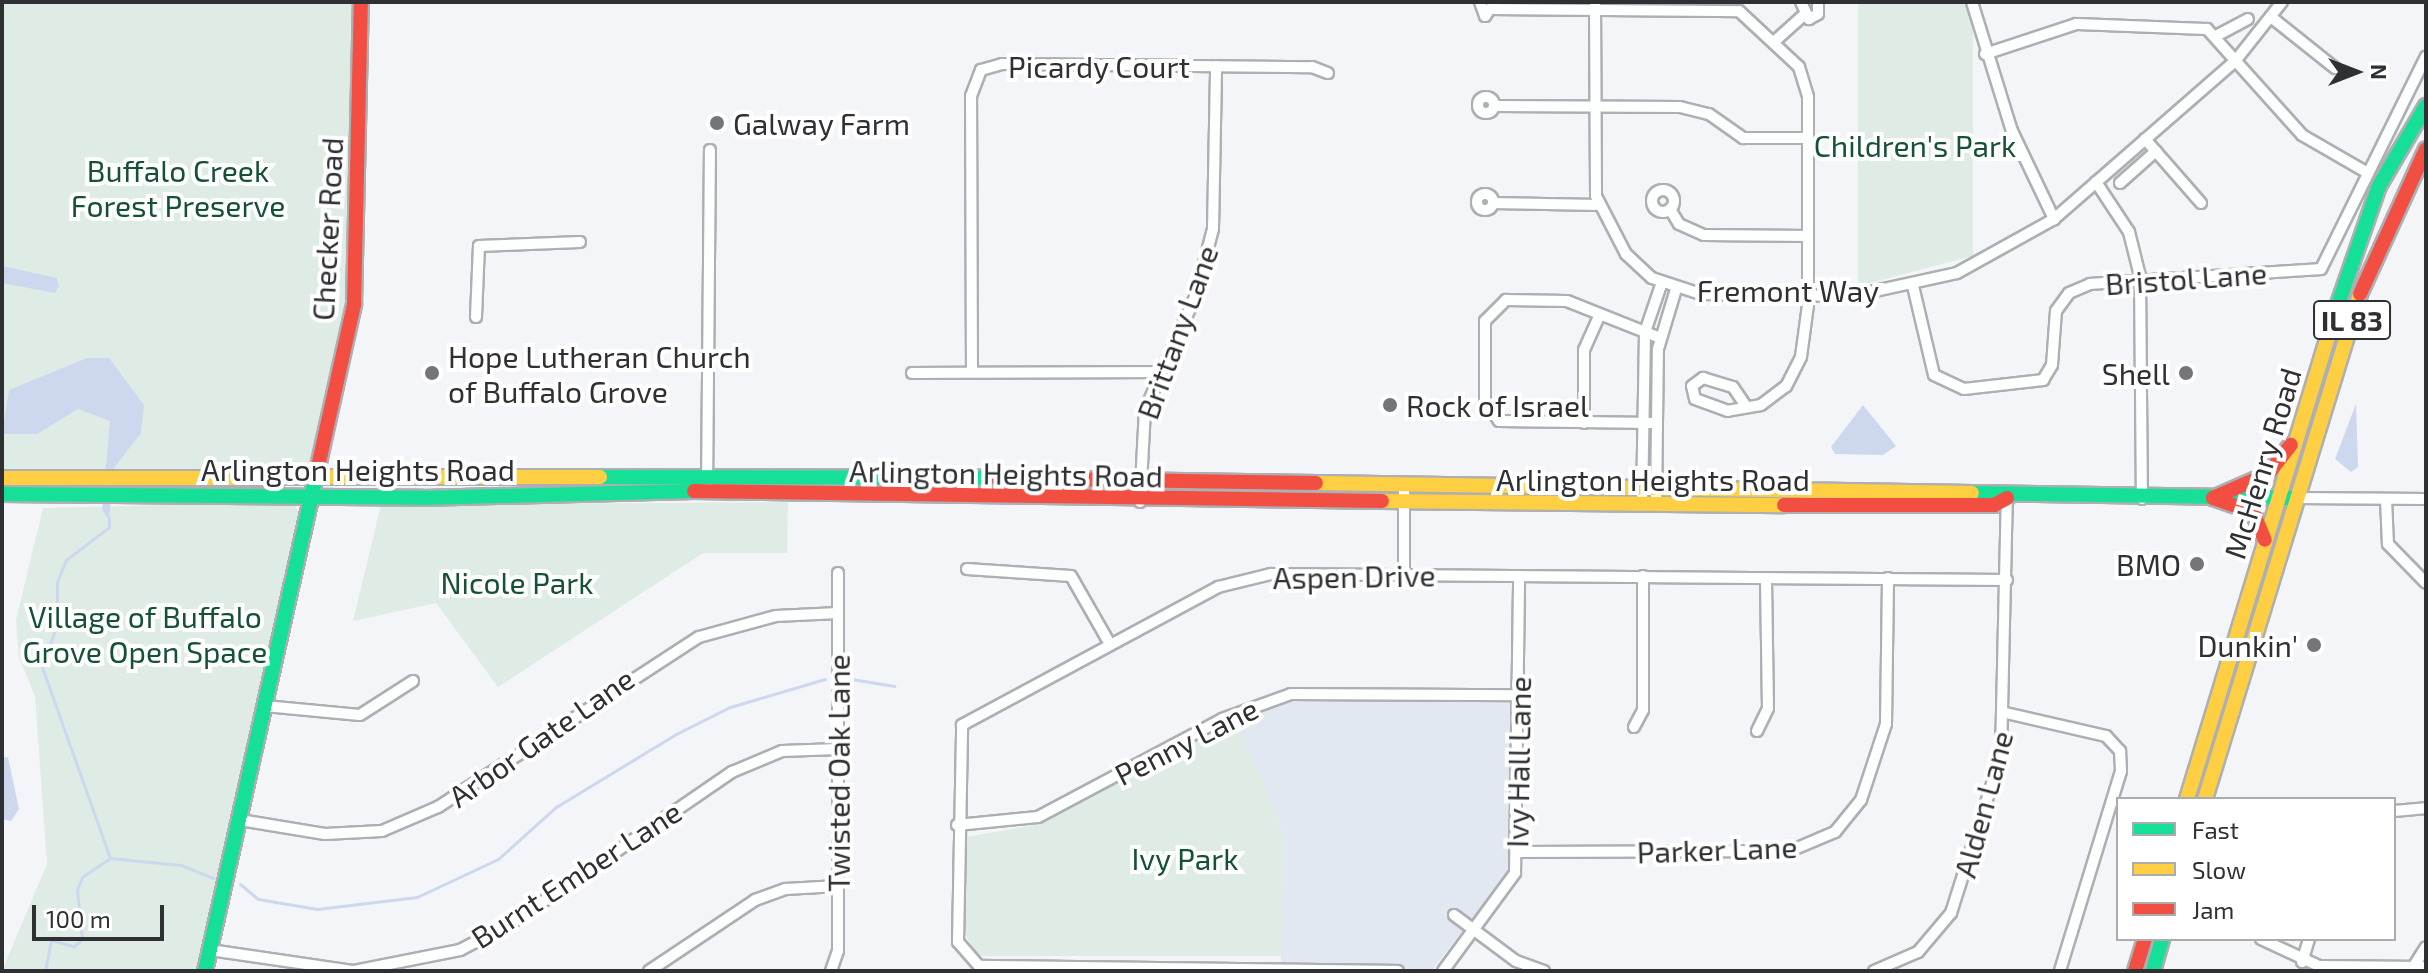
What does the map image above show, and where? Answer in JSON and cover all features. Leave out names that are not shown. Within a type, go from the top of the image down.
[{"type":"main road","name":"Checker Road","points":[[205,971],[312,498],[355,292],[361,2]]},
{"type":"main road","name":"McHenry Road","points":[[2188,797],[2369,210],[2426,106]]},
{"type":"main road","name":"McHenry Road","points":[[2206,797],[2296,498],[2381,233],[2426,149]]},
{"type":"main road","points":[[2213,498],[2268,474],[2299,434]]},
{"type":"main road","name":"Arlington Heights Road","points":[[2,478],[129,486],[706,474],[1140,485],[1994,490],[2007,498]]},
{"type":"main road","name":"Arlington Heights Road","points":[[2,494],[91,486]]},
{"type":"main road","name":"Arlington Heights Road","points":[[129,486],[312,498],[707,491],[1140,503],[1994,505],[2007,498],[2296,498]]},
{"type":"main road","points":[[1266,503],[1323,487]]},
{"type":"main road","points":[[2213,498],[2253,512],[2265,540]]},
{"type":"main road","points":[[2135,971],[2144,941]]},
{"type":"main road","points":[[2153,971],[2161,941]]},
{"type":"street","points":[[1480,2],[1482,15],[1492,5],[1739,11],[1776,40],[1806,80],[1808,296],[1804,346],[1791,379],[1766,404],[1745,405],[1731,411],[1699,401],[1692,386],[1703,378],[1733,387],[1745,405]]},
{"type":"street","points":[[1801,2],[1803,16]]},
{"type":"street","points":[[1776,40],[1803,16],[1816,17],[1818,2]]},
{"type":"street","points":[[1972,2],[1985,54],[2054,219]]},
{"type":"street","name":"Fremont Way","points":[[1595,6],[1599,205],[1626,254],[1676,289],[1808,296],[1913,286],[1991,258],[2054,219],[2236,60],[2282,2]]},
{"type":"street","points":[[2271,17],[2335,68]]},
{"type":"street","points":[[2216,36],[2248,19]]},
{"type":"street","points":[[1985,54],[2095,22],[2193,24],[2216,36],[2302,135],[2366,172]]},
{"type":"street","name":"Bristol Lane","points":[[1913,286],[1934,375],[1964,389],[2040,382],[2052,365],[2060,302],[2090,284],[2321,269],[2366,172],[2426,57]]},
{"type":"street","name":"Picardy Court","points":[[972,372],[971,96],[981,70],[1002,64],[1216,66],[1328,73]]},
{"type":"street","name":"Brittany Lane","points":[[1140,503],[1145,410],[1195,297],[1213,229],[1216,66]]},
{"type":"street","points":[[1494,106],[1596,105],[1696,109],[1743,138],[1808,138]]},
{"type":"street","points":[[2145,139],[2201,203]]},
{"type":"street","points":[[707,491],[710,150]]},
{"type":"street","points":[[2120,183],[2156,151]]},
{"type":"street","points":[[2096,182],[2129,232],[2140,281],[2142,499]]},
{"type":"street","points":[[1493,203],[1599,205]]},
{"type":"street","points":[[1670,209],[1679,224],[1704,235],[1808,236]]},
{"type":"street","points":[[476,317],[479,246],[580,242]]},
{"type":"street","points":[[1649,505],[1642,422],[1645,332],[1662,282]]},
{"type":"street","points":[[1648,488],[1660,338],[1676,289]]},
{"type":"street","points":[[1655,423],[1584,423],[1492,416],[1485,401],[1485,321],[1506,300],[1567,301],[1660,338]]},
{"type":"street","points":[[1584,423],[1584,350],[1599,316]]},
{"type":"street","points":[[912,373],[1160,372]]},
{"type":"street","points":[[1404,487],[1404,573]]},
{"type":"street","name":"Alden Lane","points":[[1874,971],[1918,952],[1951,913],[2001,755],[2006,713],[2007,498]]},
{"type":"street","points":[[2296,498],[2426,499]]},
{"type":"street","points":[[2386,499],[2388,544],[2426,583]]},
{"type":"street","points":[[967,569],[1071,576],[1110,644]]},
{"type":"street","name":"Twisted Oak Lane","points":[[831,971],[838,886],[838,573]]},
{"type":"street","name":"Aspen Drive","points":[[1398,971],[979,966],[958,942],[957,825],[962,725],[1218,587],[1271,574],[2007,580]]},
{"type":"street","name":"Ivy Hall Lane","points":[[1443,971],[1512,884],[1519,852],[1519,576]]},
{"type":"street","points":[[1634,727],[1643,710],[1643,576]]},
{"type":"street","points":[[1757,731],[1768,708],[1766,578]]},
{"type":"street","name":"Parker Lane","points":[[1519,852],[1790,851],[1835,832],[1861,800],[1886,724],[1888,578]]},
{"type":"street","name":"Arbor Gate Lane","points":[[240,820],[325,834],[382,831],[438,807],[678,646],[764,619],[838,613]]},
{"type":"street","points":[[265,706],[360,715],[413,681]]},
{"type":"street","name":"Penny Lane","points":[[957,825],[1038,817],[1278,697],[1520,695]]},
{"type":"street","points":[[2006,713],[2106,736],[2120,751],[2121,771],[2060,971]]},
{"type":"street","name":"Burnt Ember Lane","points":[[210,950],[335,971],[394,967],[460,950],[512,923],[732,772],[782,751],[838,749]]},
{"type":"street","points":[[2396,811],[2426,808]]},
{"type":"street","points":[[649,971],[755,900],[786,889],[838,886]]},
{"type":"street","points":[[1454,915],[1516,961],[1544,971]]},
{"type":"street","points":[[2265,941],[2302,962],[2426,967]]},
{"type":"street","points":[[2302,962],[2308,941]]},
{"type":"street","points":[[2414,966],[2426,947]]},
{"type":"shaded area","points":[[1303,698],[1513,703],[1512,867],[1432,970],[1281,962],[1283,832],[1235,719]]},
{"type":"green space","name":"Buffalo Creek Forest Preserve","points":[[2,2],[356,2],[352,283],[309,473],[2,472]]},
{"type":"green space","name":"Children's Park","points":[[1858,2],[1968,2],[1973,33],[1973,256],[1858,286]]},
{"type":"green space","name":"Village of Buffalo Grove Open Space","points":[[292,502],[300,513],[199,971],[2,971],[47,864],[35,696],[19,657],[16,620],[43,508]]},
{"type":"green space","name":"Nicole Park","points":[[788,502],[787,553],[703,553],[498,687],[436,603],[353,621],[381,505]]},
{"type":"green space","name":"Ivy Park","points":[[1225,725],[1239,725],[1283,832],[1282,956],[978,956],[965,934],[965,837],[1035,825]]},
{"type":"water","points":[[2,266],[57,278],[59,286],[55,293],[2,283]]},
{"type":"water","points":[[87,358],[109,358],[144,405],[141,433],[114,468],[109,520],[102,510],[110,421],[78,409],[37,434],[2,434],[9,390]]},
{"type":"water","points":[[2356,404],[2358,467],[2351,472],[2335,459]]},
{"type":"water","points":[[1863,405],[1896,446],[1883,455],[1835,454],[1831,447]]},
{"type":"water","points":[[8,757],[19,809],[11,821],[2,819],[2,758]]},
{"type":"waterway","points":[[45,971],[51,940],[74,946],[82,939],[77,890],[82,877],[110,858],[42,667],[57,624],[57,582],[66,560],[109,527],[109,517]]},
{"type":"waterway","points":[[240,884],[258,899],[317,909],[417,897],[498,859],[556,807],[676,734],[730,707],[825,679]]},
{"type":"waterway","points":[[851,679],[894,686]]},
{"type":"waterway","points":[[110,858],[181,865],[214,878]]},
{"type":"traffic: fast","points":[[2336,310],[2379,186],[2426,106]]},
{"type":"traffic: fast","points":[[205,971],[318,467]]},
{"type":"traffic: fast","points":[[600,477],[997,478]]},
{"type":"traffic: fast","points":[[2,494],[423,498],[694,491]]},
{"type":"traffic: fast","points":[[1972,493],[2296,498]]},
{"type":"traffic: fast","points":[[2153,971],[2161,941]]},
{"type":"traffic: slow","points":[[2206,797],[2360,294]]},
{"type":"traffic: slow","points":[[2188,797],[2336,310]]},
{"type":"traffic: slow","points":[[2,478],[600,477]]},
{"type":"traffic: slow","points":[[1316,483],[1972,493]]},
{"type":"traffic: slow","points":[[1382,501],[1784,505]]},
{"type":"traffic: jam","points":[[318,467],[354,304],[361,2]]},
{"type":"traffic: jam","points":[[2360,294],[2426,149]]},
{"type":"traffic: jam","points":[[2213,498],[2268,474],[2291,445]]},
{"type":"traffic: jam","points":[[997,478],[1316,483]]},
{"type":"traffic: jam","points":[[694,491],[1382,501]]},
{"type":"traffic: jam","points":[[1784,505],[1994,505],[2007,498]]},
{"type":"traffic: jam","points":[[2213,498],[2253,512],[2265,540]]},
{"type":"traffic: jam","points":[[2135,971],[2144,941]]},
{"type":"place","name":"Galway Farm","points":[[717,123]]},
{"type":"place","name":"Hope Lutheran Church of Buffalo Grove","points":[[432,373]]},
{"type":"place","name":"Shell","points":[[2186,373]]},
{"type":"place","name":"Rock of Israel","points":[[1390,405]]},
{"type":"place","name":"BMO","points":[[2197,564]]},
{"type":"place","name":"Dunkin'","points":[[2314,645]]}]
